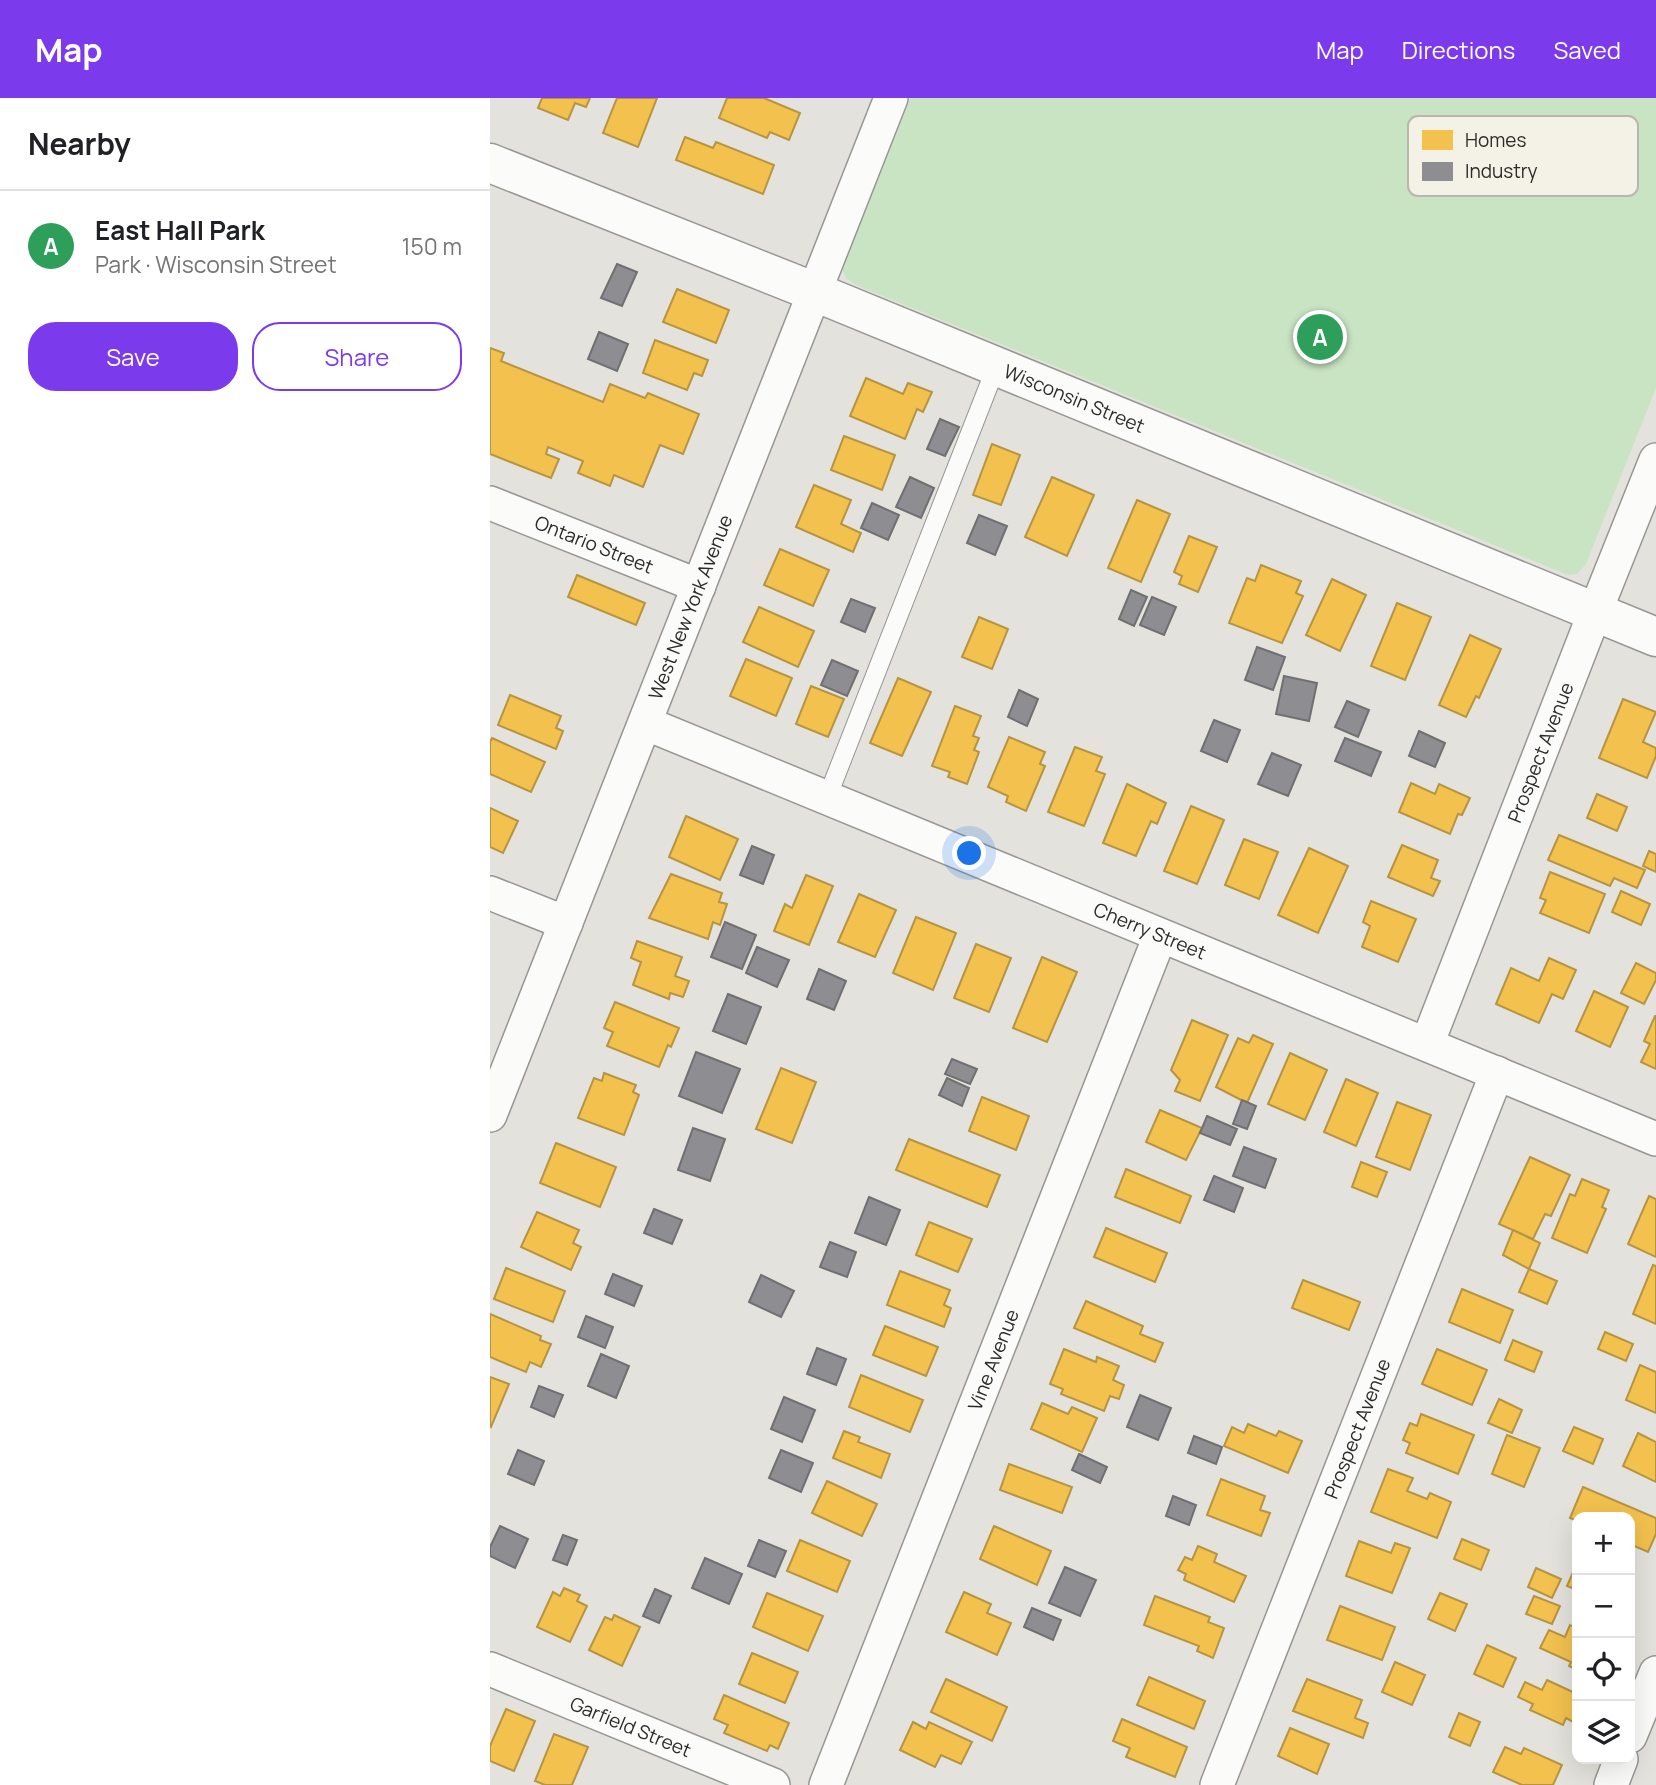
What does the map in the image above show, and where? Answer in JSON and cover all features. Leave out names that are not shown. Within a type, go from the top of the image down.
[{"type":"street","name":"West New York Avenue","points":[[490,1115],[891,98]]},
{"type":"street","name":"Wisconsin Street","points":[[490,163],[815,292],[1656,637]]},
{"type":"street","name":"Prospect Avenue","points":[[1427,1044],[1656,460]]},
{"type":"street","name":"Ontario Street","points":[[490,503],[699,586]]},
{"type":"street","name":"Cherry Street","points":[[645,723],[1656,1139]]},
{"type":"street","points":[[490,893],[566,923]]},
{"type":"street","name":"Vine Avenue","points":[[826,1785],[1160,936]]},
{"type":"street","name":"Prospect Avenue","points":[[1217,1785],[1497,1073]]},
{"type":"street","name":"Garfield Street","points":[[490,1669],[773,1785]]},
{"type":"street","points":[[1641,1727],[1656,1673]]},
{"type":"street","points":[[1611,1785],[1619,1764]]},
{"type":"lane","points":[[827,798],[996,367]]},
{"type":"green space","points":[[911,98],[1656,98],[1656,388],[1586,564],[1577,574],[1568,575],[856,285],[846,278],[842,269]]},
{"type":"building: Homes","points":[[542,98],[590,98],[586,107],[575,103],[568,120],[538,108]]},
{"type":"building: Homes","points":[[617,98],[657,98],[638,147],[603,133]]},
{"type":"building: Homes","points":[[727,98],[764,98],[800,113],[789,140],[770,132],[767,138],[719,118]]},
{"type":"building: Homes","points":[[685,137],[713,148],[716,142],[774,165],[763,194],[676,160]]},
{"type":"building: Homes","points":[[677,289],[729,310],[716,343],[663,322]]},
{"type":"building: Homes","points":[[655,340],[708,360],[702,376],[694,373],[687,390],[643,373]]},
{"type":"building: Homes","points":[[490,348],[504,353],[501,361],[603,402],[610,384],[645,398],[648,393],[699,414],[683,454],[660,445],[643,487],[614,475],[610,486],[578,473],[583,461],[548,447],[546,454],[559,459],[551,478],[490,454]]},
{"type":"building: Homes","points":[[866,378],[903,394],[908,383],[932,392],[923,412],[917,409],[905,439],[850,416]]},
{"type":"building: Homes","points":[[844,436],[895,455],[882,490],[831,470]]},
{"type":"building: Homes","points":[[992,444],[1020,455],[1001,505],[973,495]]},
{"type":"building: Homes","points":[[1052,477],[1094,495],[1067,556],[1025,537]]},
{"type":"building: Homes","points":[[814,485],[851,500],[841,524],[861,533],[853,552],[796,527]]},
{"type":"building: Homes","points":[[1137,500],[1170,514],[1141,582],[1108,568]]},
{"type":"building: Homes","points":[[1189,536],[1217,547],[1198,592],[1179,584],[1182,576],[1174,572]]},
{"type":"building: Homes","points":[[780,549],[829,570],[813,606],[764,585]]},
{"type":"building: Homes","points":[[1261,565],[1301,581],[1296,593],[1303,596],[1282,643],[1229,623],[1247,578],[1255,581]]},
{"type":"building: Homes","points":[[577,575],[645,603],[636,625],[568,597]]},
{"type":"building: Homes","points":[[1332,579],[1366,595],[1340,651],[1306,635]]},
{"type":"building: Homes","points":[[1397,603],[1431,617],[1405,680],[1371,666]]},
{"type":"building: Homes","points":[[759,607],[814,631],[798,667],[743,642]]},
{"type":"building: Homes","points":[[979,617],[1008,629],[992,669],[962,657]]},
{"type":"building: Homes","points":[[1470,635],[1501,649],[1479,698],[1476,696],[1466,717],[1439,705]]},
{"type":"building: Homes","points":[[746,659],[792,678],[776,716],[730,696]]},
{"type":"building: Homes","points":[[898,678],[931,692],[902,756],[870,743]]},
{"type":"building: Homes","points":[[811,686],[844,699],[828,737],[796,724]]},
{"type":"building: Homes","points":[[510,695],[561,716],[556,728],[563,731],[556,749],[498,725]]},
{"type":"building: Homes","points":[[1623,699],[1656,712],[1643,742],[1656,748],[1656,756],[1647,778],[1599,758]]},
{"type":"building: Homes","points":[[955,706],[981,716],[973,736],[979,738],[974,750],[979,752],[967,784],[948,777],[950,772],[932,766]]},
{"type":"building: Homes","points":[[1009,737],[1045,752],[1040,764],[1045,766],[1026,811],[1006,802],[1008,796],[988,787]]},
{"type":"building: Homes","points":[[492,738],[545,762],[531,792],[490,774]]},
{"type":"building: Homes","points":[[1075,747],[1102,757],[1096,771],[1105,774],[1084,826],[1048,812]]},
{"type":"building: Homes","points":[[1411,783],[1435,794],[1439,784],[1470,798],[1462,815],[1458,814],[1450,834],[1399,812]]},
{"type":"building: Homes","points":[[1127,784],[1166,803],[1157,824],[1151,821],[1136,856],[1103,843]]},
{"type":"building: Homes","points":[[1597,794],[1627,807],[1617,831],[1587,818]]},
{"type":"building: Homes","points":[[1191,806],[1224,820],[1197,884],[1164,871]]},
{"type":"building: Homes","points":[[490,808],[518,821],[503,853],[490,847]]},
{"type":"building: Homes","points":[[686,816],[738,839],[720,880],[669,857]]},
{"type":"building: Homes","points":[[1559,835],[1645,870],[1637,888],[1614,878],[1610,886],[1548,860]]},
{"type":"building: Homes","points":[[1244,839],[1278,852],[1259,899],[1225,885]]},
{"type":"building: Homes","points":[[1402,845],[1438,860],[1431,878],[1440,881],[1433,896],[1388,877]]},
{"type":"building: Homes","points":[[1309,848],[1348,866],[1318,933],[1278,915]]},
{"type":"building: Homes","points":[[1649,851],[1656,854],[1656,872],[1643,866]]},
{"type":"building: Homes","points":[[1550,872],[1605,894],[1589,933],[1540,913],[1546,900],[1540,898]]},
{"type":"building: Homes","points":[[671,874],[722,893],[719,902],[727,904],[720,925],[713,922],[708,939],[649,918]]},
{"type":"building: Homes","points":[[806,875],[833,886],[809,945],[774,931],[785,904],[792,908]]},
{"type":"building: Homes","points":[[1621,891],[1650,904],[1641,925],[1612,912]]},
{"type":"building: Homes","points":[[859,894],[896,910],[875,957],[838,942]]},
{"type":"building: Homes","points":[[1371,901],[1416,919],[1398,962],[1362,947],[1370,926],[1363,922]]},
{"type":"building: Homes","points":[[916,917],[956,933],[933,990],[893,973]]},
{"type":"building: Homes","points":[[637,941],[682,957],[675,976],[689,981],[683,997],[670,993],[669,999],[633,985],[641,962],[631,958]]},
{"type":"building: Homes","points":[[976,944],[1011,958],[989,1012],[954,998]]},
{"type":"building: Homes","points":[[1042,957],[1077,972],[1047,1042],[1013,1028]]},
{"type":"building: Homes","points":[[1549,958],[1576,970],[1563,999],[1552,994],[1539,1023],[1496,1004],[1511,968],[1539,981]]},
{"type":"building: Homes","points":[[1636,963],[1656,973],[1656,980],[1644,1004],[1621,993]]},
{"type":"building: Homes","points":[[1594,991],[1628,1007],[1610,1047],[1576,1031]]},
{"type":"building: Homes","points":[[615,1002],[679,1028],[659,1067],[607,1046],[613,1032],[604,1028]]},
{"type":"building: Homes","points":[[1655,1016],[1656,1069],[1641,1062],[1650,1044],[1644,1041]]},
{"type":"building: Homes","points":[[1192,1020],[1228,1035],[1200,1101],[1175,1091],[1180,1080],[1171,1070]]},
{"type":"building: Homes","points":[[1253,1035],[1273,1044],[1247,1103],[1216,1087],[1238,1038],[1249,1043]]},
{"type":"building: Homes","points":[[1290,1053],[1327,1070],[1305,1120],[1268,1104]]},
{"type":"building: Homes","points":[[781,1068],[816,1082],[792,1143],[756,1129]]},
{"type":"building: Homes","points":[[604,1073],[636,1085],[633,1092],[639,1095],[624,1135],[578,1118],[594,1078],[602,1081]]},
{"type":"building: Homes","points":[[1346,1079],[1378,1093],[1356,1146],[1324,1132]]},
{"type":"building: Homes","points":[[982,1097],[1029,1116],[1016,1150],[969,1131]]},
{"type":"building: Homes","points":[[1397,1102],[1431,1115],[1410,1170],[1376,1157]]},
{"type":"building: Homes","points":[[1160,1110],[1202,1128],[1186,1160],[1146,1142]]},
{"type":"building: Homes","points":[[909,1139],[1000,1175],[987,1207],[896,1170]]},
{"type":"building: Homes","points":[[556,1143],[616,1167],[600,1207],[540,1183]]},
{"type":"building: Homes","points":[[1530,1157],[1570,1175],[1551,1216],[1545,1214],[1533,1239],[1499,1224]]},
{"type":"building: Homes","points":[[1361,1162],[1387,1172],[1377,1197],[1352,1187]]},
{"type":"building: Homes","points":[[1126,1169],[1191,1196],[1180,1223],[1115,1197]]},
{"type":"building: Homes","points":[[1582,1179],[1609,1190],[1602,1207],[1606,1209],[1587,1253],[1552,1238],[1570,1194],[1575,1196]]},
{"type":"building: Homes","points":[[1649,1196],[1656,1199],[1656,1257],[1628,1244]]},
{"type":"building: Homes","points":[[537,1212],[579,1230],[573,1243],[581,1247],[571,1270],[521,1247]]},
{"type":"building: Homes","points":[[929,1222],[972,1239],[958,1272],[916,1255]]},
{"type":"building: Homes","points":[[1106,1228],[1167,1253],[1155,1282],[1094,1257]]},
{"type":"building: Homes","points":[[1513,1230],[1540,1243],[1529,1269],[1503,1255]]},
{"type":"building: Homes","points":[[1653,1265],[1656,1266],[1656,1324],[1633,1314]]},
{"type":"building: Homes","points":[[506,1268],[565,1291],[553,1322],[494,1299]]},
{"type":"building: Homes","points":[[1529,1269],[1557,1281],[1547,1304],[1519,1292]]},
{"type":"building: Homes","points":[[900,1271],[950,1290],[944,1305],[951,1308],[944,1327],[887,1305]]},
{"type":"building: Homes","points":[[1303,1280],[1360,1302],[1349,1330],[1292,1308]]},
{"type":"building: Homes","points":[[1462,1289],[1513,1310],[1500,1343],[1449,1322]]},
{"type":"building: Homes","points":[[1086,1301],[1143,1326],[1140,1334],[1163,1343],[1155,1362],[1074,1328]]},
{"type":"building: Homes","points":[[490,1314],[541,1336],[540,1340],[551,1344],[541,1367],[530,1362],[526,1372],[490,1357]]},
{"type":"building: Homes","points":[[885,1326],[938,1347],[926,1376],[873,1355]]},
{"type":"building: Homes","points":[[1605,1332],[1633,1344],[1626,1361],[1598,1349]]},
{"type":"building: Homes","points":[[1513,1340],[1542,1352],[1534,1372],[1505,1360]]},
{"type":"building: Homes","points":[[1064,1349],[1096,1362],[1097,1357],[1119,1366],[1113,1380],[1124,1385],[1119,1399],[1110,1396],[1104,1411],[1061,1394],[1063,1389],[1050,1384]]},
{"type":"building: Homes","points":[[1437,1349],[1487,1370],[1472,1405],[1422,1384]]},
{"type":"building: Homes","points":[[1640,1365],[1656,1372],[1656,1413],[1626,1400]]},
{"type":"building: Homes","points":[[861,1375],[923,1400],[910,1432],[849,1407]]},
{"type":"building: Homes","points":[[490,1377],[509,1384],[491,1427],[490,1426]]},
{"type":"building: Homes","points":[[1499,1399],[1522,1410],[1512,1433],[1488,1423]]},
{"type":"building: Homes","points":[[1042,1403],[1068,1414],[1072,1407],[1097,1418],[1082,1452],[1031,1429]]},
{"type":"building: Homes","points":[[1421,1414],[1474,1435],[1458,1474],[1406,1453],[1410,1443],[1403,1440],[1410,1423],[1417,1426]]},
{"type":"building: Homes","points":[[1248,1424],[1276,1436],[1279,1431],[1302,1441],[1288,1473],[1224,1446],[1232,1427],[1244,1433]]},
{"type":"building: Homes","points":[[1574,1427],[1603,1439],[1593,1464],[1563,1451]]},
{"type":"building: Homes","points":[[844,1431],[860,1437],[858,1442],[890,1454],[881,1478],[833,1458]]},
{"type":"building: Homes","points":[[1638,1433],[1656,1442],[1656,1482],[1623,1466]]},
{"type":"building: Homes","points":[[1507,1435],[1540,1448],[1524,1487],[1492,1474]]},
{"type":"building: Homes","points":[[1009,1464],[1072,1487],[1062,1513],[1000,1490]]},
{"type":"building: Homes","points":[[1388,1469],[1413,1478],[1407,1491],[1427,1499],[1430,1493],[1451,1502],[1437,1538],[1371,1512]]},
{"type":"building: Homes","points":[[1221,1479],[1265,1496],[1260,1510],[1270,1513],[1261,1536],[1207,1515]]},
{"type":"building: Homes","points":[[827,1481],[877,1504],[862,1536],[812,1513]]},
{"type":"building: Homes","points":[[1583,1487],[1656,1518],[1656,1534],[1648,1552],[1635,1546],[1635,1512],[1573,1512]]},
{"type":"building: Homes","points":[[994,1526],[1051,1551],[1037,1585],[980,1559]]},
{"type":"building: Homes","points":[[1462,1539],[1489,1550],[1481,1570],[1454,1559]]},
{"type":"building: Homes","points":[[800,1540],[850,1561],[837,1592],[787,1571]]},
{"type":"building: Homes","points":[[1359,1541],[1391,1553],[1395,1543],[1410,1548],[1392,1593],[1346,1576]]},
{"type":"building: Homes","points":[[1198,1546],[1217,1554],[1214,1562],[1246,1576],[1234,1602],[1184,1580],[1186,1574],[1178,1570],[1185,1557],[1192,1560]]},
{"type":"building: Homes","points":[[1536,1568],[1561,1579],[1552,1598],[1528,1587]]},
{"type":"building: Homes","points":[[1572,1574],[1572,1588],[1567,1586]]},
{"type":"building: Homes","points":[[564,1588],[580,1595],[577,1601],[587,1606],[570,1642],[537,1627],[553,1592],[560,1596]]},
{"type":"building: Homes","points":[[964,1592],[991,1604],[987,1613],[1011,1623],[997,1655],[946,1632]]},
{"type":"building: Homes","points":[[767,1593],[823,1616],[808,1651],[753,1627]]},
{"type":"building: Homes","points":[[1440,1593],[1467,1604],[1455,1631],[1428,1619]]},
{"type":"building: Homes","points":[[1155,1596],[1210,1617],[1208,1622],[1224,1628],[1213,1658],[1197,1651],[1199,1646],[1144,1625]]},
{"type":"building: Homes","points":[[1534,1596],[1560,1606],[1552,1624],[1526,1614]]},
{"type":"building: Homes","points":[[1340,1606],[1395,1627],[1382,1660],[1327,1640]]},
{"type":"building: Homes","points":[[614,1615],[640,1627],[622,1666],[589,1650],[605,1617],[612,1620]]},
{"type":"building: Homes","points":[[1570,1625],[1572,1668],[1569,1666],[1571,1662],[1540,1648],[1549,1630],[1565,1637]]},
{"type":"building: Homes","points":[[1487,1645],[1516,1658],[1503,1687],[1474,1674]]},
{"type":"building: Homes","points":[[752,1653],[798,1672],[785,1703],[739,1684]]},
{"type":"building: Homes","points":[[1395,1662],[1425,1675],[1412,1705],[1382,1692]]},
{"type":"building: Homes","points":[[1149,1677],[1205,1701],[1194,1729],[1137,1705]]},
{"type":"building: Homes","points":[[946,1679],[1007,1707],[992,1741],[931,1712]]},
{"type":"building: Homes","points":[[1307,1679],[1362,1700],[1355,1718],[1368,1723],[1363,1738],[1293,1711]]},
{"type":"building: Homes","points":[[1547,1680],[1572,1692],[1572,1721],[1566,1718],[1563,1725],[1530,1710],[1533,1704],[1518,1697],[1525,1682],[1542,1690]]},
{"type":"building: Homes","points":[[724,1695],[789,1723],[778,1749],[770,1745],[767,1751],[724,1733],[728,1725],[714,1719]]},
{"type":"building: Homes","points":[[506,1709],[535,1721],[514,1771],[490,1761],[490,1746]]},
{"type":"building: Homes","points":[[1459,1713],[1480,1722],[1470,1746],[1449,1737]]},
{"type":"building: Homes","points":[[1122,1719],[1187,1747],[1175,1777],[1126,1757],[1130,1748],[1113,1741]]},
{"type":"building: Homes","points":[[913,1722],[926,1729],[929,1722],[972,1742],[961,1764],[941,1755],[935,1767],[900,1750]]},
{"type":"building: Homes","points":[[1290,1728],[1329,1744],[1317,1774],[1278,1756]]},
{"type":"building: Homes","points":[[554,1734],[588,1747],[572,1785],[545,1785],[535,1781]]},
{"type":"building: Homes","points":[[1505,1747],[1521,1754],[1524,1748],[1562,1765],[1553,1785],[1522,1785],[1493,1772]]},
{"type":"building: Industry","points":[[617,264],[637,272],[622,306],[601,298]]},
{"type":"building: Industry","points":[[599,332],[628,344],[617,371],[588,359]]},
{"type":"building: Industry","points":[[940,419],[959,427],[945,456],[927,449]]},
{"type":"building: Industry","points":[[910,477],[934,488],[921,518],[896,507]]},
{"type":"building: Industry","points":[[872,503],[899,515],[888,540],[861,528]]},
{"type":"building: Industry","points":[[979,515],[1007,526],[995,555],[967,543]]},
{"type":"building: Industry","points":[[1131,590],[1147,597],[1134,626],[1119,619]]},
{"type":"building: Industry","points":[[1152,597],[1176,607],[1164,635],[1140,625]]},
{"type":"building: Industry","points":[[851,599],[875,608],[865,632],[841,622]]},
{"type":"building: Industry","points":[[1257,647],[1285,657],[1273,690],[1245,680]]},
{"type":"building: Industry","points":[[832,660],[858,671],[847,696],[821,685]]},
{"type":"building: Industry","points":[[1284,676],[1317,683],[1309,721],[1276,714]]},
{"type":"building: Industry","points":[[1019,690],[1038,699],[1027,726],[1008,717]]},
{"type":"building: Industry","points":[[1347,701],[1369,710],[1358,737],[1335,727]]},
{"type":"building: Industry","points":[[1214,720],[1240,730],[1227,762],[1201,751]]},
{"type":"building: Industry","points":[[1419,731],[1445,743],[1435,767],[1409,756]]},
{"type":"building: Industry","points":[[1345,738],[1381,752],[1371,776],[1335,761]]},
{"type":"building: Industry","points":[[1272,753],[1301,765],[1288,796],[1258,784]]},
{"type":"building: Industry","points":[[752,846],[774,855],[763,884],[740,875]]},
{"type":"building: Industry","points":[[725,922],[756,935],[742,969],[711,957]]},
{"type":"building: Industry","points":[[757,947],[789,960],[777,987],[746,973]]},
{"type":"building: Industry","points":[[819,969],[846,981],[834,1010],[807,999]]},
{"type":"building: Industry","points":[[728,994],[761,1007],[746,1044],[713,1031]]},
{"type":"building: Industry","points":[[696,1052],[740,1069],[722,1113],[679,1096]]},
{"type":"building: Industry","points":[[952,1059],[977,1069],[970,1084],[945,1074]]},
{"type":"building: Industry","points":[[947,1078],[969,1088],[962,1106],[939,1095]]},
{"type":"building: Industry","points":[[1242,1100],[1256,1106],[1247,1129],[1233,1124]]},
{"type":"building: Industry","points":[[1207,1116],[1237,1129],[1230,1145],[1200,1133]]},
{"type":"building: Industry","points":[[693,1128],[725,1139],[710,1181],[678,1170]]},
{"type":"building: Industry","points":[[1244,1147],[1276,1159],[1265,1188],[1233,1176]]},
{"type":"building: Industry","points":[[1214,1176],[1243,1188],[1234,1212],[1204,1200]]},
{"type":"building: Industry","points":[[869,1197],[900,1210],[886,1245],[855,1233]]},
{"type":"building: Industry","points":[[654,1209],[682,1220],[672,1244],[644,1233]]},
{"type":"building: Industry","points":[[830,1242],[856,1252],[847,1277],[820,1267]]},
{"type":"building: Industry","points":[[613,1274],[642,1286],[634,1306],[605,1294]]},
{"type":"building: Industry","points":[[761,1275],[794,1291],[781,1317],[749,1302]]},
{"type":"building: Industry","points":[[586,1316],[613,1327],[605,1348],[578,1337]]},
{"type":"building: Industry","points":[[817,1348],[846,1359],[836,1385],[807,1374]]},
{"type":"building: Industry","points":[[601,1354],[629,1366],[616,1398],[588,1386]]},
{"type":"building: Industry","points":[[539,1386],[563,1395],[554,1417],[531,1407]]},
{"type":"building: Industry","points":[[1140,1395],[1171,1408],[1158,1440],[1127,1427]]},
{"type":"building: Industry","points":[[784,1397],[815,1410],[802,1442],[771,1429]]},
{"type":"building: Industry","points":[[1194,1436],[1222,1447],[1216,1464],[1188,1453]]},
{"type":"building: Industry","points":[[518,1450],[544,1461],[534,1485],[508,1474]]},
{"type":"building: Industry","points":[[781,1450],[813,1463],[801,1492],[769,1478]]},
{"type":"building: Industry","points":[[1079,1454],[1107,1467],[1100,1483],[1072,1470]]},
{"type":"building: Industry","points":[[1173,1496],[1196,1505],[1189,1525],[1166,1516]]},
{"type":"building: Industry","points":[[500,1526],[528,1539],[515,1568],[490,1556],[490,1547]]},
{"type":"building: Industry","points":[[563,1535],[577,1540],[567,1565],[553,1560]]},
{"type":"building: Industry","points":[[759,1540],[786,1551],[775,1577],[748,1566]]},
{"type":"building: Industry","points":[[705,1558],[742,1574],[729,1604],[692,1588]]},
{"type":"building: Industry","points":[[1065,1567],[1096,1580],[1080,1616],[1049,1603]]},
{"type":"building: Industry","points":[[655,1589],[671,1596],[659,1623],[643,1616]]},
{"type":"building: Industry","points":[[1032,1608],[1061,1620],[1053,1640],[1024,1627]]},
{"type":"place","name":"East Hall Park","points":[[1320,337]]}]
